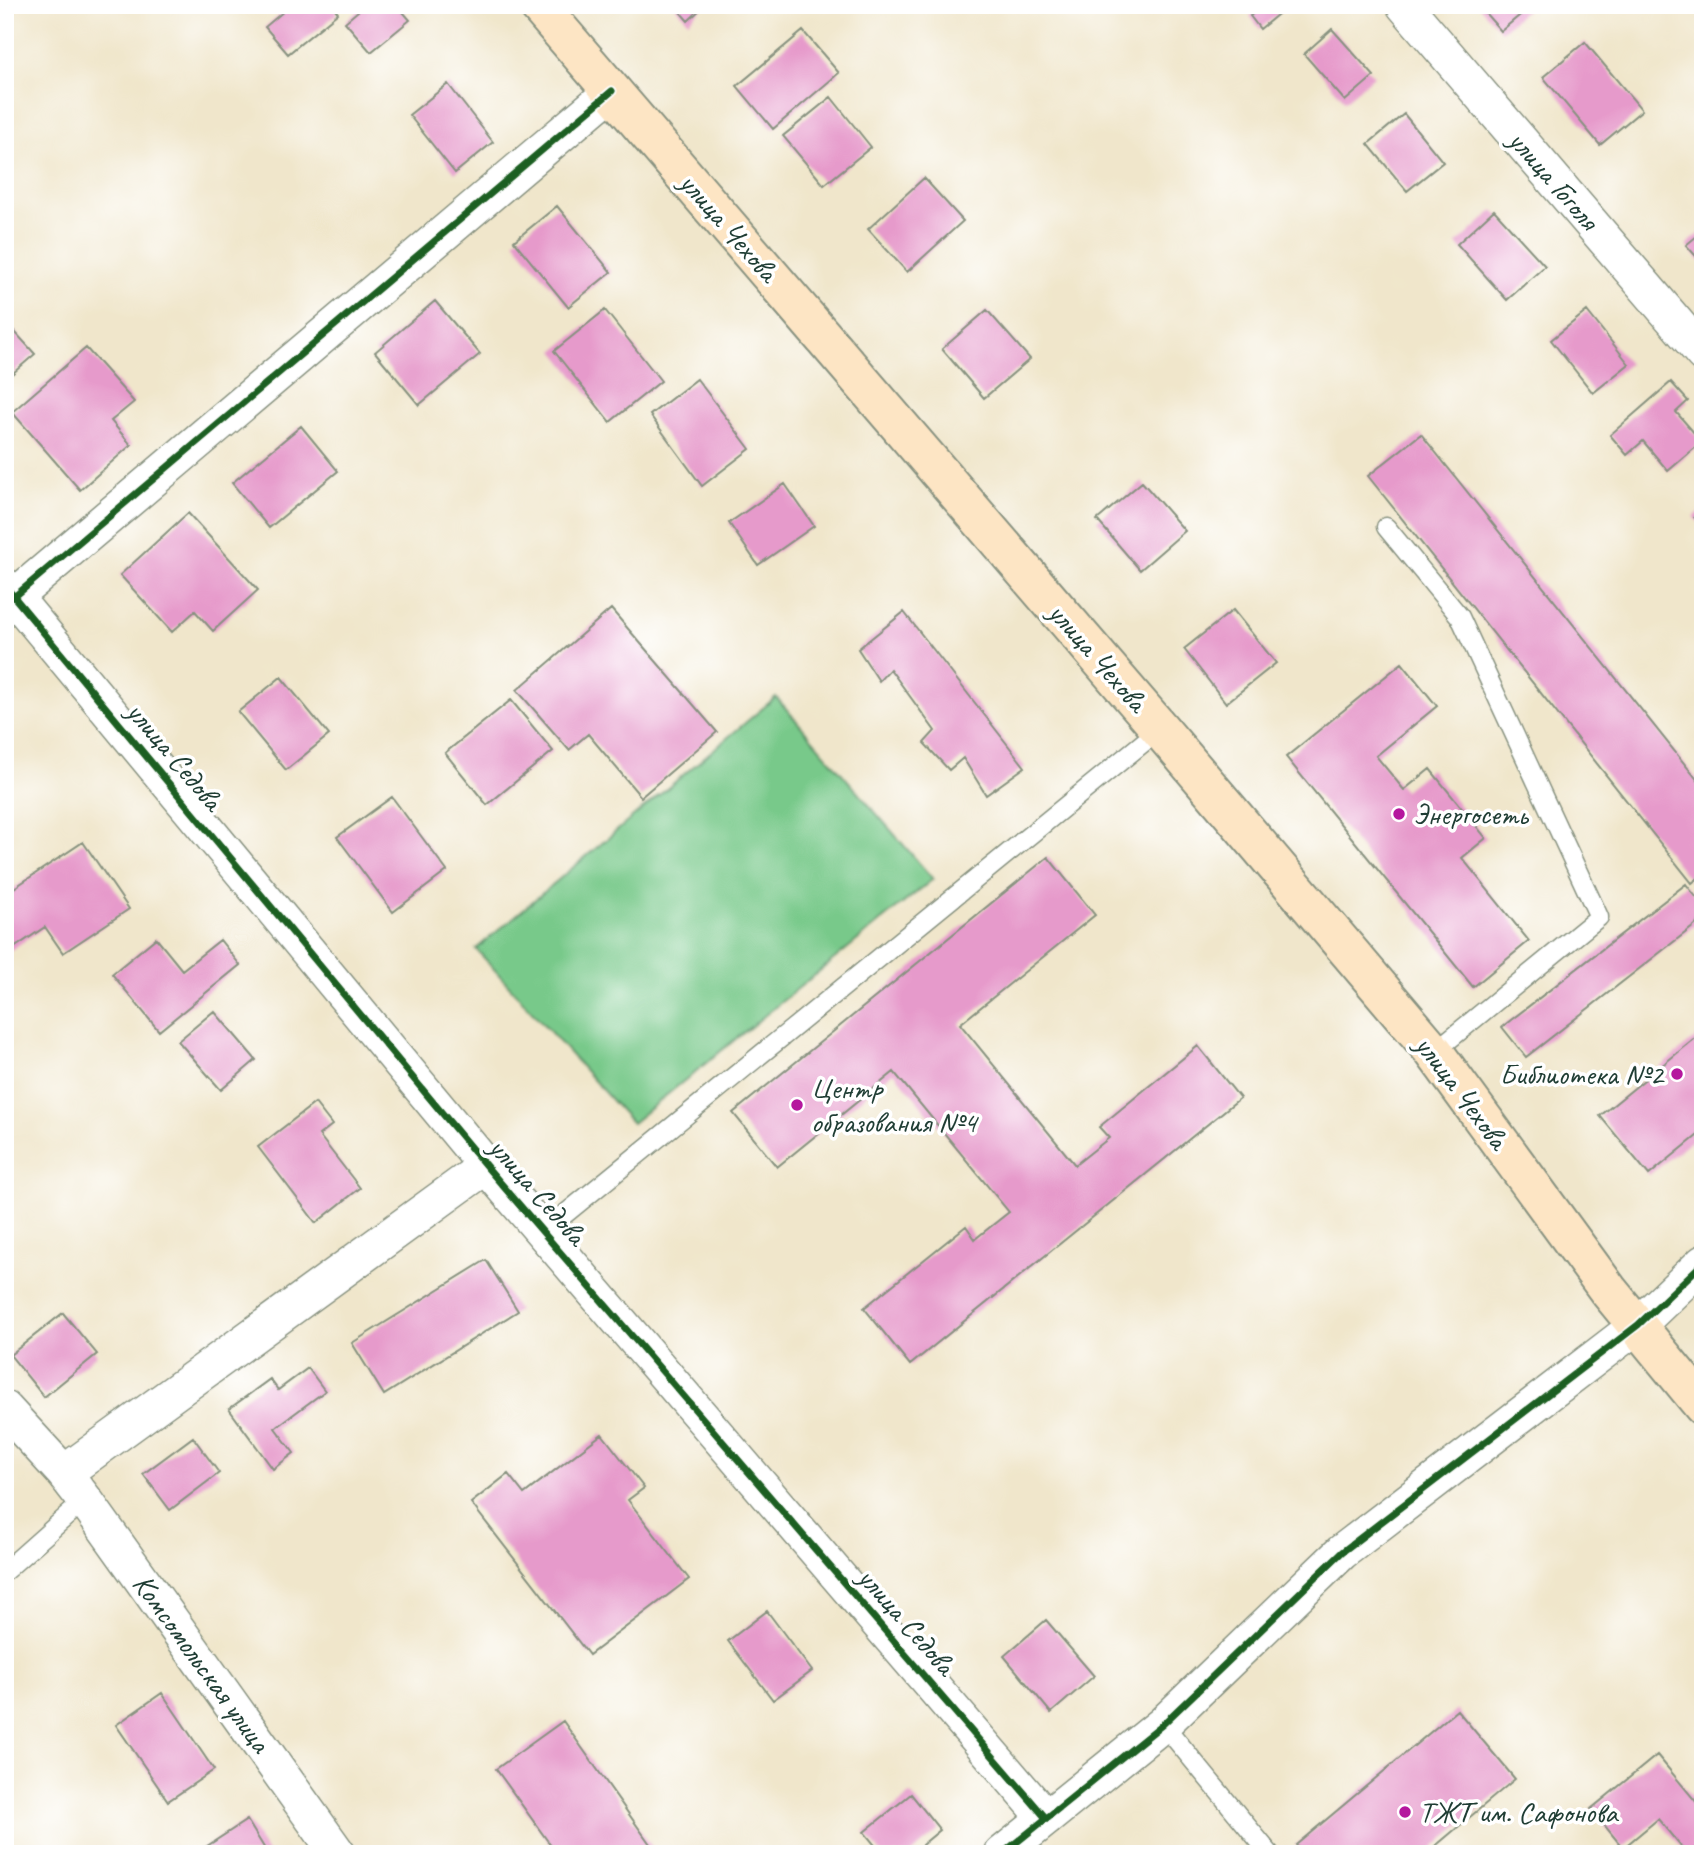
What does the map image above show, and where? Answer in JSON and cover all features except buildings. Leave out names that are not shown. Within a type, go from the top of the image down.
[{"type":"main road","name":"улица Чехова","points":[[538,5],[1434,1052],[1600,1279],[1703,1406]]},
{"type":"street","name":"улица Гоголя","points":[[1404,5],[1703,354]]},
{"type":"street","points":[[10,592],[612,91]]},
{"type":"street","name":"улица Седова","points":[[10,592],[486,1166],[1045,1817]]},
{"type":"street","points":[[75,1486],[486,1166]]},
{"type":"street","points":[[1002,1854],[1163,1724],[1342,1552],[1638,1325],[1703,1262]]},
{"type":"street","name":"Комсомольская улица","points":[[5,1409],[75,1486],[338,1854]]},
{"type":"lane","points":[[1386,527],[1461,617],[1599,917],[1434,1052]]},
{"type":"lane","points":[[543,1232],[1160,730]]},
{"type":"lane","points":[[5,1571],[75,1486]]},
{"type":"lane","points":[[1163,1724],[1270,1854]]},
{"type":"green space","points":[[776,697],[933,879],[632,1123],[476,949]]},
{"type":"cycle path","points":[[14,597],[612,91]]},
{"type":"cycle path","points":[[5,586],[486,1166],[1045,1817]]},
{"type":"cycle path","points":[[1002,1854],[1163,1724],[1342,1552],[1638,1325],[1703,1263]]},
{"type":"place","name":"Энергосеть","points":[[1399,814]]},
{"type":"place","name":"Библиотека №2","points":[[1677,1074]]},
{"type":"place","name":"Центр образования №4","points":[[797,1105]]},
{"type":"place","name":"ТЖТ им. Сафонова","points":[[1405,1812]]}]
